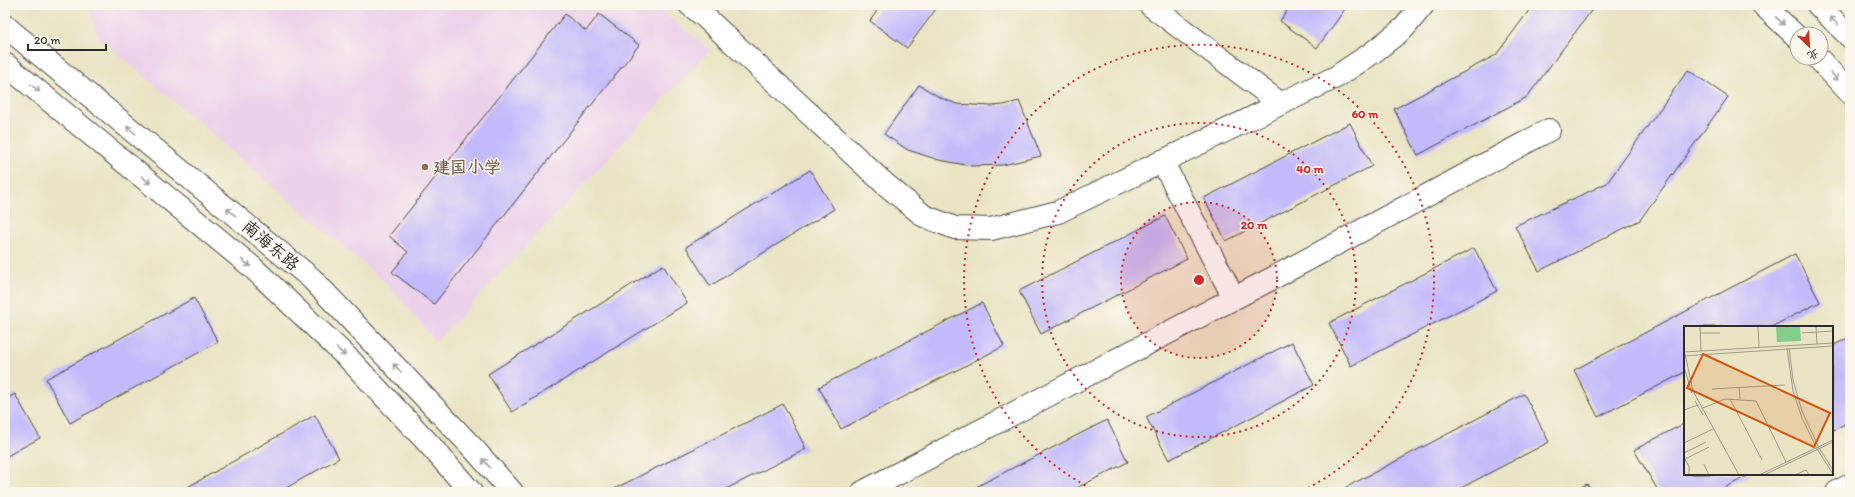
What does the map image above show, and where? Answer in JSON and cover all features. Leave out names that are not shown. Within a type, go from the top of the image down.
[{"type":"street","points":[[690,5],[885,184],[924,216],[954,228],[991,229],[1058,212],[1336,78],[1404,28],[1423,5]]},
{"type":"street","points":[[1150,5],[1281,104]]},
{"type":"street","points":[[1763,5],[1789,29]]},
{"type":"street","points":[[1818,5],[1850,37]]},
{"type":"street","name":"南海东路","points":[[5,26],[311,278],[474,448],[512,492]]},
{"type":"street","name":"南海东路","points":[[5,64],[252,267],[350,360],[429,444],[471,492]]},
{"type":"street","points":[[1825,66],[1850,93]]},
{"type":"street","points":[[863,492],[1234,298],[1549,130]]},
{"type":"street","points":[[1162,161],[1234,298]]},
{"type":"street","points":[[1836,492],[1850,485]]},
{"type":"shaded area","name":"建国小学","points":[[88,5],[654,5],[710,50],[436,342],[386,283],[98,37]]},
{"type":"building","points":[[881,5],[939,5],[907,48],[870,21]]},
{"type":"building","points":[[1291,5],[1348,5],[1317,48],[1280,21]]},
{"type":"building","points":[[1533,5],[1591,5],[1594,7],[1527,97],[1418,155],[1394,109],[1496,55]]},
{"type":"building","points":[[565,14],[586,31],[599,14],[639,45],[434,304],[392,272],[408,252],[389,236]]},
{"type":"building","points":[[1688,70],[1728,97],[1640,220],[1539,271],[1515,226],[1607,183]]},
{"type":"building","points":[[919,85],[941,98],[957,104],[991,106],[1004,105],[1019,101],[1041,156],[1003,165],[971,166],[939,160],[908,150],[884,134]]},
{"type":"building","points":[[1350,123],[1372,166],[1226,241],[1204,198]]},
{"type":"building","points":[[810,170],[834,209],[710,286],[686,247]]},
{"type":"building","points":[[5,190],[10,195],[5,200]]},
{"type":"building","points":[[1165,216],[1187,259],[1041,334],[1019,291]]},
{"type":"building","points":[[1474,248],[1497,291],[1351,366],[1329,323]]},
{"type":"building","points":[[1795,254],[1820,302],[1773,326],[1684,326],[1684,373],[1598,417],[1574,370]]},
{"type":"building","points":[[663,265],[687,303],[512,412],[488,374]]},
{"type":"building","points":[[194,298],[218,342],[70,423],[46,379]]},
{"type":"building","points":[[982,303],[1004,346],[841,429],[819,387]]},
{"type":"building","points":[[1850,337],[1850,421],[1833,430],[1833,346]]},
{"type":"building","points":[[1292,342],[1314,385],[1169,460],[1146,417]]},
{"type":"building","points":[[15,394],[40,438],[5,457],[5,400]]},
{"type":"building","points":[[1524,394],[1549,442],[1453,492],[1337,492]]},
{"type":"building","points":[[783,404],[806,449],[720,492],[608,492]]},
{"type":"building","points":[[315,415],[339,458],[279,492],[179,492]]},
{"type":"building","points":[[1107,420],[1128,462],[1069,492],[966,492]]},
{"type":"building","points":[[1684,424],[1684,475],[1749,475],[1717,492],[1659,492],[1634,450]]},
{"type":"building","points":[[1587,484],[1591,492],[1571,492]]},
{"type":"place","name":"建国小学","points":[[425,167]]}]
